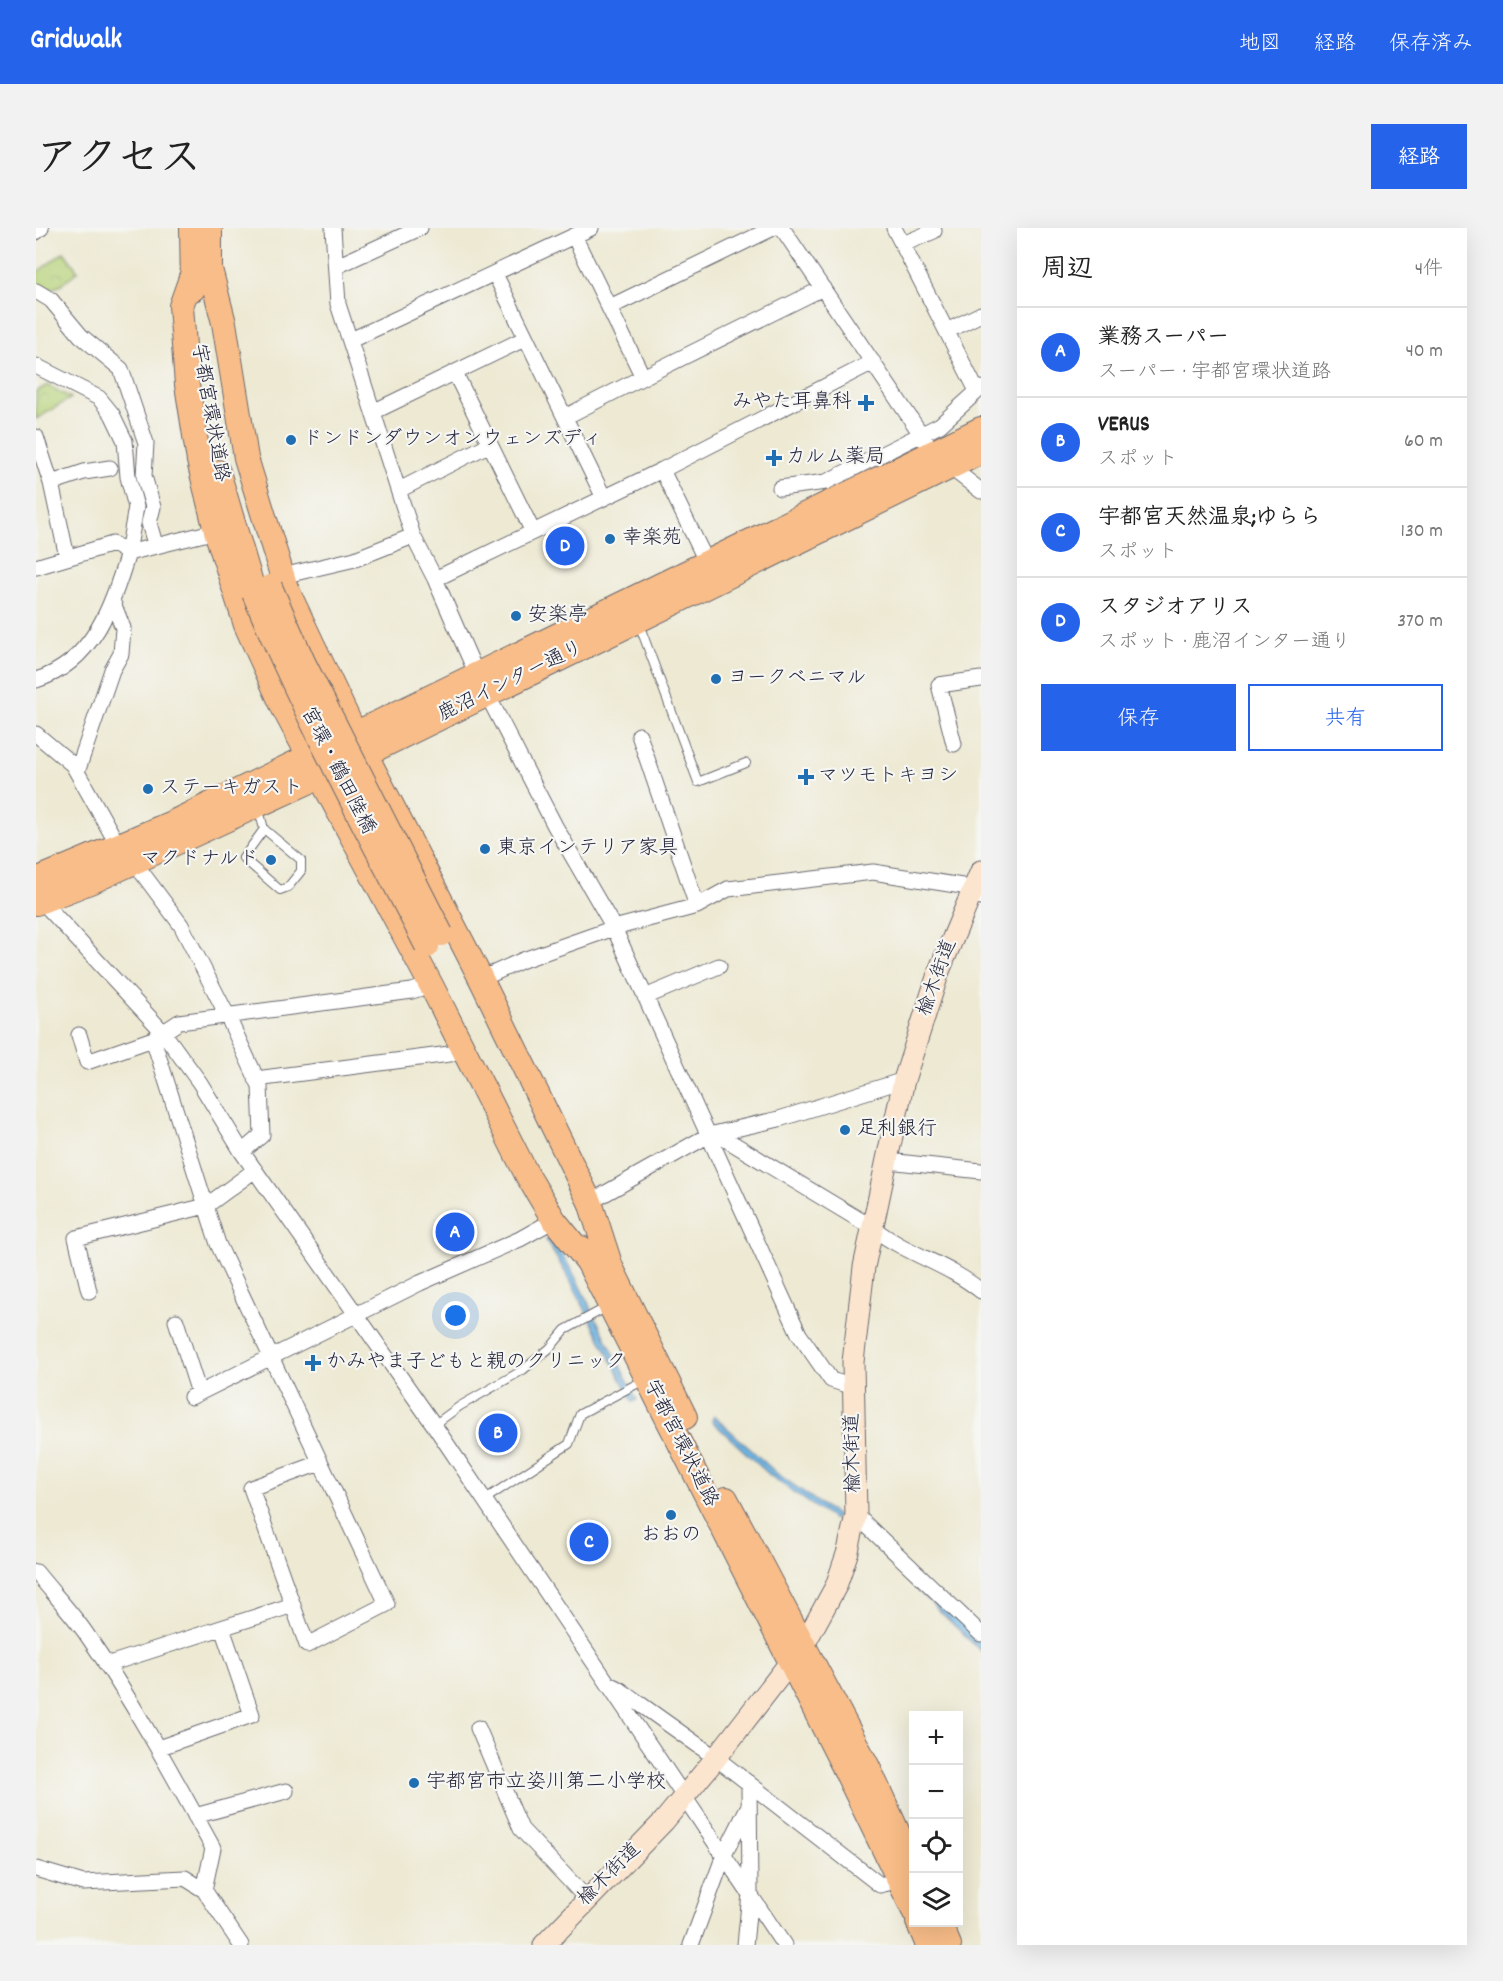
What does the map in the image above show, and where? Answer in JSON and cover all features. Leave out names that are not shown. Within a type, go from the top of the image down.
[{"type":"main road","name":"宇都宮環状道路","points":[[192,228],[201,270],[231,461],[269,585]]},
{"type":"main road","name":"宇都宮環状道路","points":[[201,270],[210,228]]},
{"type":"main road","points":[[201,270],[181,306],[187,385],[199,461],[216,531],[246,625],[314,767],[431,985],[526,1173],[554,1220],[589,1263]]},
{"type":"main road","name":"鹿沼インター通り","points":[[38,894],[314,767],[482,685],[707,563],[981,429]]},
{"type":"main road","name":"鹿沼インター通り","points":[[482,685],[637,620],[935,451],[981,452]]},
{"type":"main road","points":[[269,585],[298,616],[481,979],[590,1202],[612,1270]]},
{"type":"main road","name":"宮環・鶴田陸橋","points":[[269,585],[434,940]]},
{"type":"main road","name":"鹿沼インター通り","points":[[127,854],[257,805],[314,767]]},
{"type":"main road","name":"宇都宮環状道路","points":[[434,940],[589,1263],[604,1308],[641,1382],[797,1652]]},
{"type":"main road","name":"宇都宮環状道路","points":[[434,940],[612,1270],[746,1538],[797,1652],[907,1874]]},
{"type":"main road","points":[[920,1927],[928,1945]]},
{"type":"main road","points":[[941,1927],[949,1945]]},
{"type":"street","points":[[36,232],[41,228]]},
{"type":"street","points":[[333,228],[338,304],[413,536],[435,579],[482,685],[555,826],[614,927],[645,997],[713,1134],[799,1334],[831,1380],[853,1387]]},
{"type":"street","points":[[337,266],[420,228]]},
{"type":"street","points":[[351,340],[591,228]]},
{"type":"street","points":[[610,307],[772,228]]},
{"type":"street","points":[[782,228],[935,451],[981,491]]},
{"type":"street","points":[[894,228],[979,389],[940,424],[935,451]]},
{"type":"street","points":[[903,244],[934,231]]},
{"type":"street","points":[[574,236],[643,377]]},
{"type":"street","points":[[495,274],[604,498]]},
{"type":"street","points":[[565,417],[823,288]]},
{"type":"street","points":[[36,291],[51,300],[81,336],[121,369],[146,443],[144,476],[153,507],[149,523],[155,544]]},
{"type":"street","points":[[947,331],[981,314]]},
{"type":"street","points":[[373,412],[526,338]]},
{"type":"street","points":[[435,579],[662,470],[873,362]]},
{"type":"street","points":[[36,366],[99,398],[112,414],[125,441],[128,477],[136,507],[128,553],[113,603],[81,652],[63,668],[36,680]]},
{"type":"street","points":[[455,373],[533,532]]},
{"type":"street","points":[[36,437],[51,483],[67,557]]},
{"type":"street","points":[[399,490],[490,444]]},
{"type":"street","points":[[780,488],[826,482],[935,451]]},
{"type":"street","points":[[51,483],[84,472],[110,468]]},
{"type":"street","points":[[662,470],[707,563]]},
{"type":"street","points":[[36,567],[113,544],[128,553],[155,544],[216,531]]},
{"type":"street","points":[[269,585],[355,559],[413,536]]},
{"type":"street","points":[[77,772],[112,670],[121,654],[123,628],[113,603]]},
{"type":"street","points":[[954,744],[939,686],[981,679]]},
{"type":"street","points":[[36,734],[74,765],[127,854],[181,926],[227,1015],[260,1086],[262,1135],[242,1152]]},
{"type":"street","points":[[639,735],[697,906]]},
{"type":"street","name":"楡木街道","points":[[544,1945],[685,1796],[716,1758],[797,1652],[836,1586],[848,1551],[856,1515],[854,1338],[864,1267],[904,1080],[935,980],[976,895],[981,871]]},
{"type":"street","points":[[481,979],[523,960],[614,927],[697,906],[728,889],[873,872],[962,886],[976,895]]},
{"type":"street","points":[[38,894],[200,1083],[242,1152],[355,1316],[434,1425],[784,1945]]},
{"type":"street","points":[[645,997],[719,966]]},
{"type":"street","points":[[79,1035],[87,1062],[158,1035],[179,1022],[412,991],[431,985]]},
{"type":"street","points":[[158,1035],[218,1244],[269,1357],[320,1462],[387,1604],[307,1645],[251,1488],[320,1462]]},
{"type":"street","points":[[256,1079],[465,1052]]},
{"type":"street","points":[[590,1202],[713,1134],[779,1119],[904,1080]]},
{"type":"street","points":[[713,1134],[873,1228],[887,1239],[965,1278],[981,1291]]},
{"type":"street","points":[[888,1161],[981,1171]]},
{"type":"street","points":[[89,1291],[76,1238],[206,1206],[255,1170]]},
{"type":"street","points":[[176,1321],[195,1395],[420,1283],[520,1239],[554,1220]]},
{"type":"street","points":[[856,1515],[981,1634]]},
{"type":"street","points":[[36,1572],[84,1630],[158,1748],[213,1848],[204,1890]]},
{"type":"street","points":[[106,1665],[293,1605]]},
{"type":"street","points":[[158,1748],[252,1715],[222,1628]]},
{"type":"street","points":[[606,1683],[619,1689],[716,1758],[880,1885],[907,1874]]},
{"type":"street","points":[[478,1728],[521,1829],[587,1899]]},
{"type":"street","points":[[745,1945],[750,1894],[747,1808],[749,1783]]},
{"type":"street","points":[[195,1816],[286,1791]]},
{"type":"street","points":[[691,1945],[724,1855],[747,1808]]},
{"type":"street","points":[[36,1869],[83,1883],[185,1878],[204,1890],[241,1945]]},
{"type":"lane","points":[[637,620],[698,782],[746,763]]},
{"type":"lane","points":[[257,805],[264,829],[297,855],[302,867],[288,887],[280,890],[243,858],[264,829]]},
{"type":"lane","points":[[434,1425],[460,1406],[523,1370],[550,1348],[565,1330],[604,1308]]},
{"type":"lane","points":[[484,1500],[569,1444],[580,1414],[641,1382]]},
{"type":"green space","points":[[64,252],[78,271],[63,284],[53,288],[48,289],[36,284],[36,273]]},
{"type":"green space","points":[[47,385],[71,398],[36,419],[36,392]]},
{"type":"water","points":[[551,1237],[573,1273],[637,1400],[633,1402],[568,1276],[546,1240]]},
{"type":"water","points":[[714,1416],[776,1473],[837,1516],[834,1520],[771,1476],[712,1421]]},
{"type":"water","points":[[889,1553],[981,1642],[981,1651],[885,1558]]},
{"type":"place","name":"みやた耳鼻科","points":[[866,403]]},
{"type":"place","name":"ドンドンダウンオンウェンズディ","points":[[291,440]]},
{"type":"place","name":"カルム薬局","points":[[774,458]]},
{"type":"place","name":"幸楽苑","points":[[610,539]]},
{"type":"place","name":"スタジオアリス","points":[[565,546]]},
{"type":"place","name":"安楽亭","points":[[516,616]]},
{"type":"place","name":"ヨークベニマル","points":[[716,679]]},
{"type":"place","name":"マツモトキヨシ","points":[[806,777]]},
{"type":"place","name":"ステーキガスト","points":[[148,789]]},
{"type":"place","name":"東京インテリア家具","points":[[485,849]]},
{"type":"place","name":"マクドナルド","points":[[271,860]]},
{"type":"place","name":"足利銀行","points":[[845,1130]]},
{"type":"place","name":"業務スーパー","points":[[455,1232]]},
{"type":"place","name":"かみやま子どもと親のクリニック","points":[[313,1363]]},
{"type":"place","name":"VERUS","points":[[498,1433]]},
{"type":"place","name":"おおの","points":[[671,1515]]},
{"type":"place","name":"宇都宮天然温泉;ゆらら","points":[[589,1542]]},
{"type":"place","name":"宇都宮市立姿川第二小学校","points":[[414,1783]]}]
